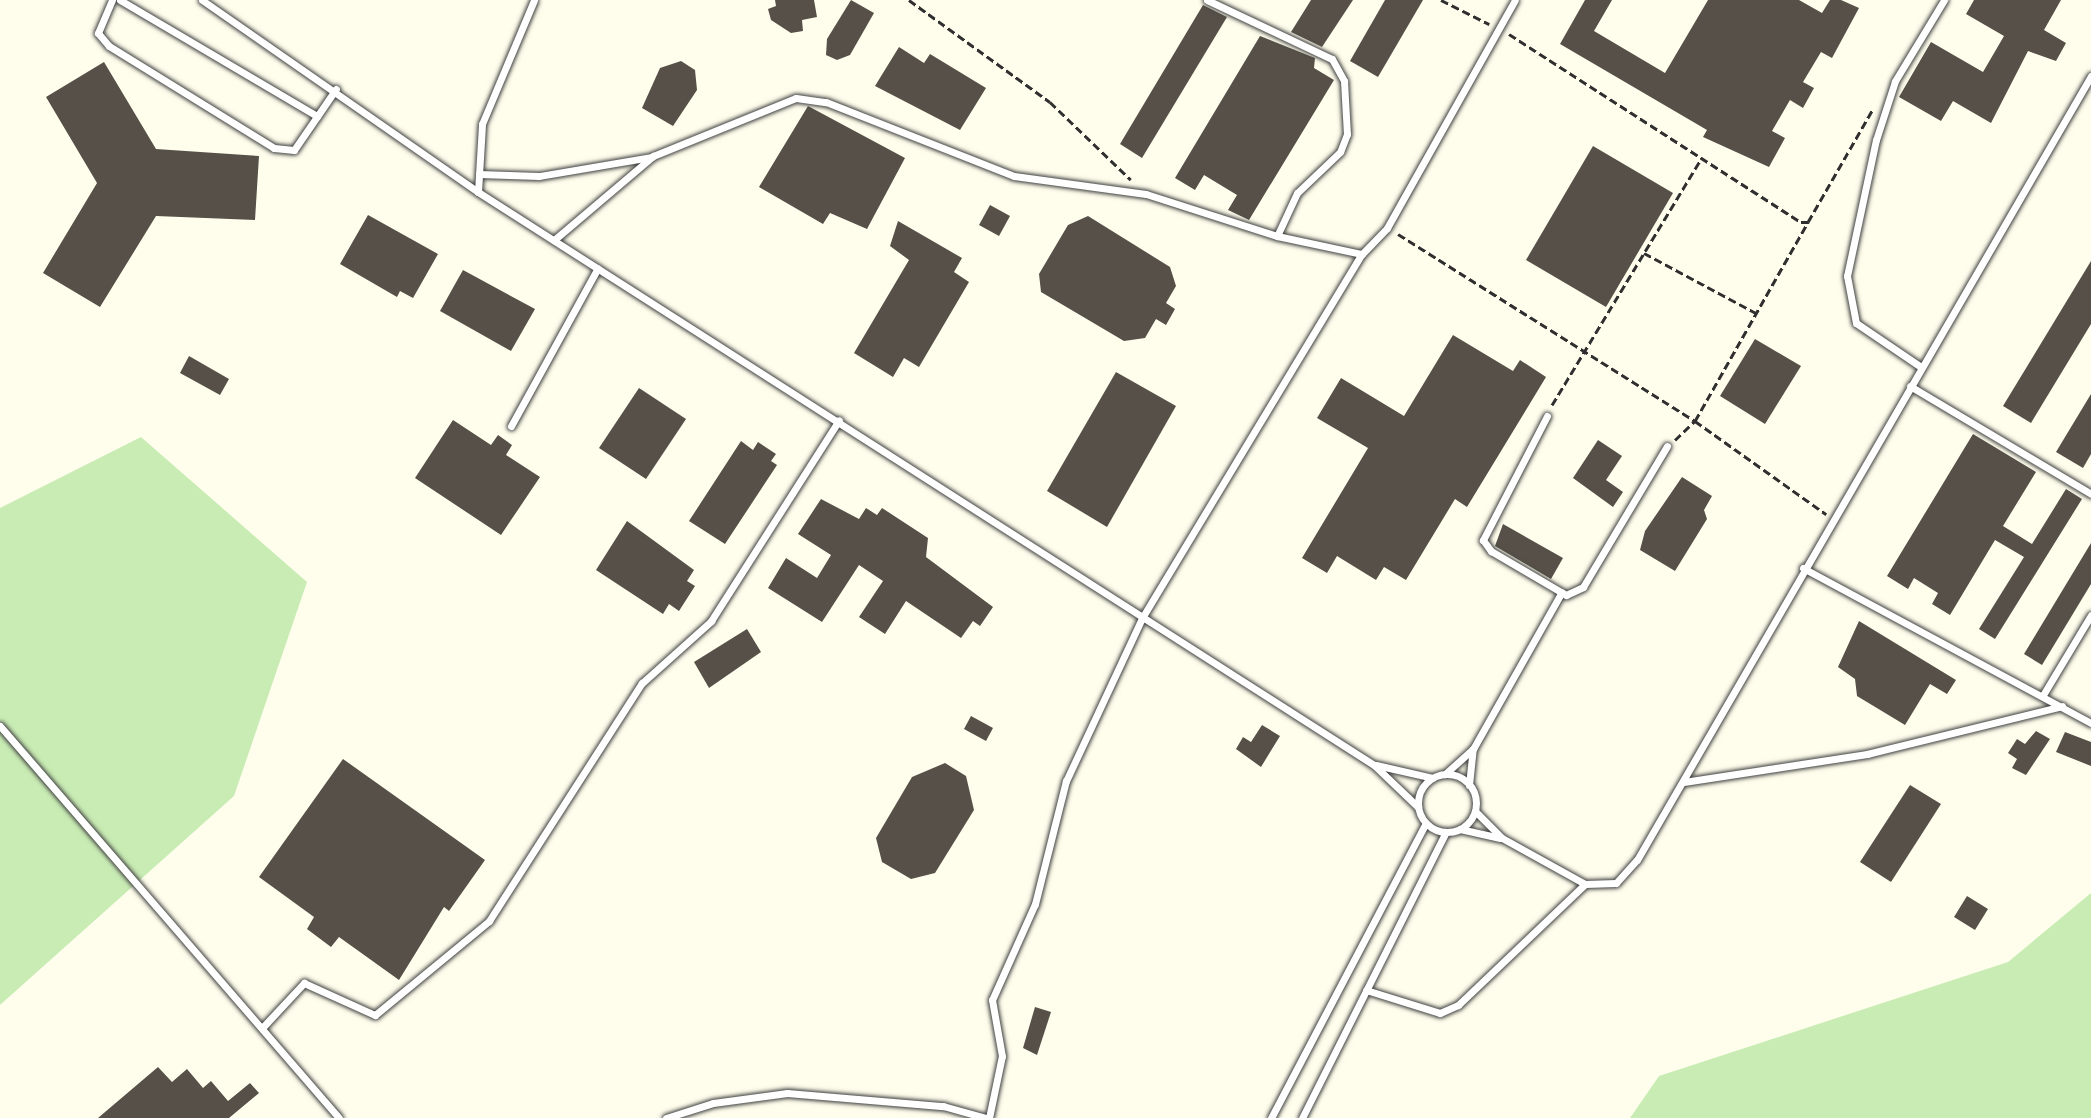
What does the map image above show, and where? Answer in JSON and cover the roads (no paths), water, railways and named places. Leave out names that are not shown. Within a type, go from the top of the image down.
[{"type":"lane","points":[[112,0],[98,33],[109,46],[274,148],[294,150],[336,89]]},
{"type":"lane","points":[[120,0],[317,116]]},
{"type":"lane","points":[[202,0],[212,3],[336,89],[478,192],[839,420],[1374,765],[1418,807],[1426,823],[1446,832],[1460,829],[1502,838]]},
{"type":"lane","points":[[478,192],[482,124],[534,0]]},
{"type":"lane","points":[[1207,0],[1315,47],[1344,81],[1347,134],[1340,152],[1297,193],[1277,236]]},
{"type":"lane","points":[[666,1118],[713,1103],[787,1093],[943,1106],[988,1118],[1002,1056],[992,1000],[1035,904],[1066,781],[1142,618],[1362,254],[1387,228],[1515,0]]},
{"type":"lane","points":[[1921,367],[1856,323],[1847,276],[1876,140],[1895,81],[1944,0]]},
{"type":"lane","points":[[1473,749],[1469,785],[1475,811],[1502,838],[1585,884],[1616,883],[1684,782],[1803,568],[2091,76]]},
{"type":"lane","points":[[479,174],[539,176],[653,156],[796,98],[826,102],[1014,176],[1146,194],[1277,236],[1362,254]]},
{"type":"lane","points":[[554,240],[653,156]]},
{"type":"lane","points":[[511,426],[598,268]]},
{"type":"lane","points":[[1910,386],[2091,494]]},
{"type":"lane","points":[[1547,416],[1483,540],[1491,551],[1562,592],[1575,596],[1667,446]]},
{"type":"lane","points":[[262,1028],[304,983],[375,1015],[489,921],[642,683],[711,621],[839,420]]},
{"type":"lane","points":[[1803,568],[2091,723]]},
{"type":"lane","points":[[1374,765],[1433,778],[1445,774],[1473,749],[1562,592]]},
{"type":"lane","points":[[2043,695],[2091,615]]},
{"type":"lane","points":[[1684,782],[1867,754],[2062,706]]},
{"type":"lane","points":[[0,726],[339,1118]]},
{"type":"lane","points":[[1445,774],[1469,785]]},
{"type":"lane","points":[[1418,807],[1433,778]]},
{"type":"lane","points":[[1460,829],[1475,811]]},
{"type":"lane","points":[[1271,1118],[1426,823]]},
{"type":"lane","points":[[1302,1118],[1446,832]]},
{"type":"lane","points":[[1366,990],[1440,1013],[1458,1005],[1585,884]]}]
